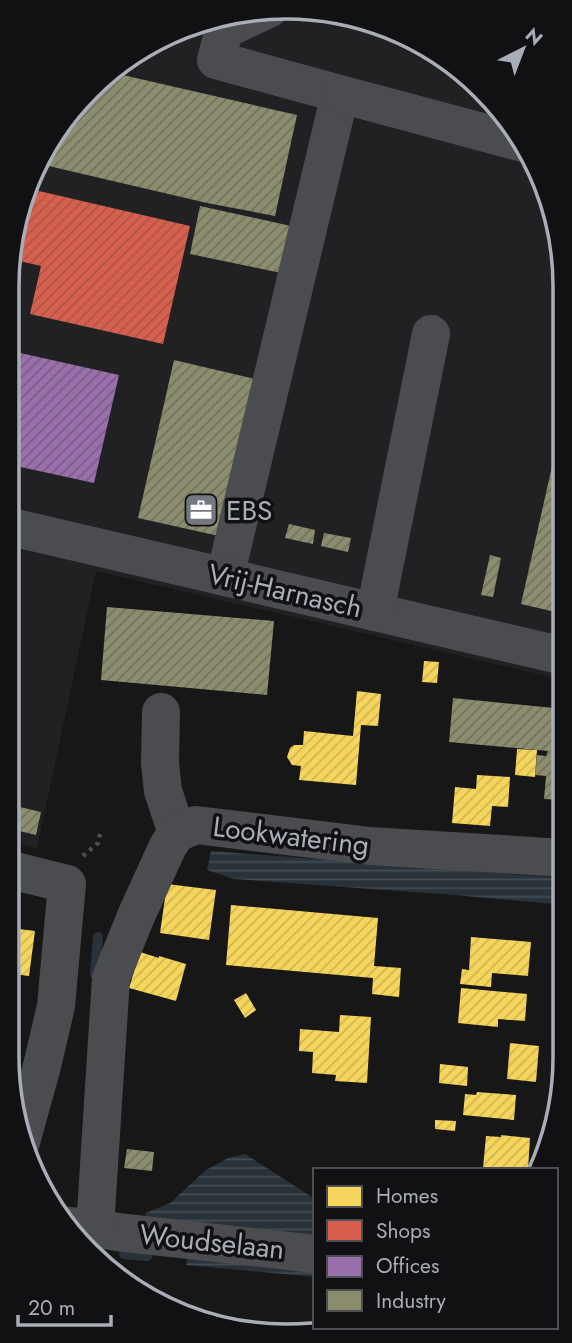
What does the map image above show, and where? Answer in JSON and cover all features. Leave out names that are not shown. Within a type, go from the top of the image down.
[{"type":"street","points":[[222,27],[216,60],[509,139]]},
{"type":"street","points":[[225,577],[340,94]]},
{"type":"street","points":[[375,612],[431,334]]},
{"type":"street","name":"Vrij-Harnasch","points":[[19,529],[553,653]]},
{"type":"street","points":[[161,712],[159,763],[163,791],[177,833]]},
{"type":"street","name":"Lookwatering","points":[[81,1227],[111,978],[136,916],[168,846],[177,833],[195,825],[370,846],[553,858]]},
{"type":"street","points":[[19,872],[68,884],[56,1006],[27,1121]]},
{"type":"street","name":"Woudselaan","points":[[81,1227],[313,1254]]},
{"type":"shaded area","points":[[269,20],[338,24],[372,33],[434,64],[475,97],[498,124],[517,153],[544,217],[553,286],[553,677],[96,571],[37,848],[19,843],[19,286],[24,234],[33,200],[55,153],[85,110],[124,74],[168,47],[217,28]]},
{"type":"shaded area","points":[[211,851],[553,877],[553,904],[234,879],[207,870]]},
{"type":"shaded area","points":[[245,1154],[313,1198],[313,1238],[145,1216],[146,1213],[170,1203],[206,1170],[228,1158]]},
{"type":"shaded area","points":[[189,1251],[313,1266],[313,1277],[186,1265]]},
{"type":"building: Homes","points":[[424,661],[439,662],[437,683],[422,682]]},
{"type":"building: Homes","points":[[357,691],[381,694],[378,726],[361,725],[356,785],[299,780],[301,766],[292,765],[287,757],[290,748],[303,745],[304,731],[353,736]]},
{"type":"building: Homes","points":[[517,749],[537,750],[535,777],[515,775]]},
{"type":"building: Homes","points":[[477,775],[510,777],[508,807],[492,806],[490,826],[452,823],[455,787],[476,789]]},
{"type":"building: Homes","points":[[167,884],[216,890],[209,940],[160,933]]},
{"type":"building: Homes","points":[[231,905],[378,918],[374,966],[401,968],[399,997],[372,994],[373,978],[226,965]]},
{"type":"building: Homes","points":[[19,929],[35,931],[29,976],[19,975]]},
{"type":"building: Homes","points":[[471,937],[531,942],[528,976],[492,973],[491,987],[460,984],[462,969],[469,970]]},
{"type":"building: Homes","points":[[140,952],[186,964],[176,1001],[129,988]]},
{"type":"building: Homes","points":[[461,988],[527,994],[525,1021],[498,1019],[498,1027],[458,1023]]},
{"type":"building: Homes","points":[[246,993],[256,1010],[245,1018],[234,1000]]},
{"type":"building: Homes","points":[[340,1015],[371,1017],[367,1083],[335,1081],[336,1075],[312,1073],[313,1052],[299,1051],[300,1029],[339,1032]]},
{"type":"building: Homes","points":[[510,1043],[539,1046],[536,1082],[507,1079]]},
{"type":"building: Homes","points":[[440,1064],[468,1067],[467,1086],[439,1083]]},
{"type":"building: Homes","points":[[477,1092],[516,1095],[514,1120],[463,1115],[465,1094],[476,1095]]},
{"type":"building: Homes","points":[[435,1120],[456,1121],[455,1131],[435,1129]]},
{"type":"building: Homes","points":[[486,1136],[530,1138],[528,1168],[483,1168]]},
{"type":"building: Shops","points":[[37,191],[190,226],[163,344],[30,314],[41,266],[21,261],[24,234]]},
{"type":"building: Offices","points":[[19,353],[119,375],[94,483],[19,467]]},
{"type":"building: Industry","points":[[123,75],[297,115],[275,216],[48,166],[64,138],[85,110]]},
{"type":"building: Industry","points":[[200,206],[291,226],[281,273],[190,254]]},
{"type":"building: Industry","points":[[174,360],[255,379],[219,536],[138,518]]},
{"type":"building: Industry","points":[[553,462],[553,611],[521,604]]},
{"type":"building: Industry","points":[[289,524],[315,530],[313,544],[285,538]]},
{"type":"building: Industry","points":[[324,533],[351,538],[348,552],[321,546]]},
{"type":"building: Industry","points":[[490,555],[501,558],[493,597],[481,595]]},
{"type":"building: Industry","points":[[107,607],[274,621],[267,695],[101,680]]},
{"type":"building: Industry","points":[[453,698],[553,708],[553,799],[544,799],[546,776],[535,775],[537,755],[546,756],[548,751],[449,742]]},
{"type":"building: Industry","points":[[19,807],[41,812],[36,835],[19,831]]},
{"type":"building: Industry","points":[[127,1149],[154,1152],[152,1171],[124,1168]]},
{"type":"waterway","points":[[95,975],[98,937]]},
{"type":"waterway","points":[[124,1254],[147,1256]]},
{"type":"place","name":"EBS","points":[[201,510]]}]
